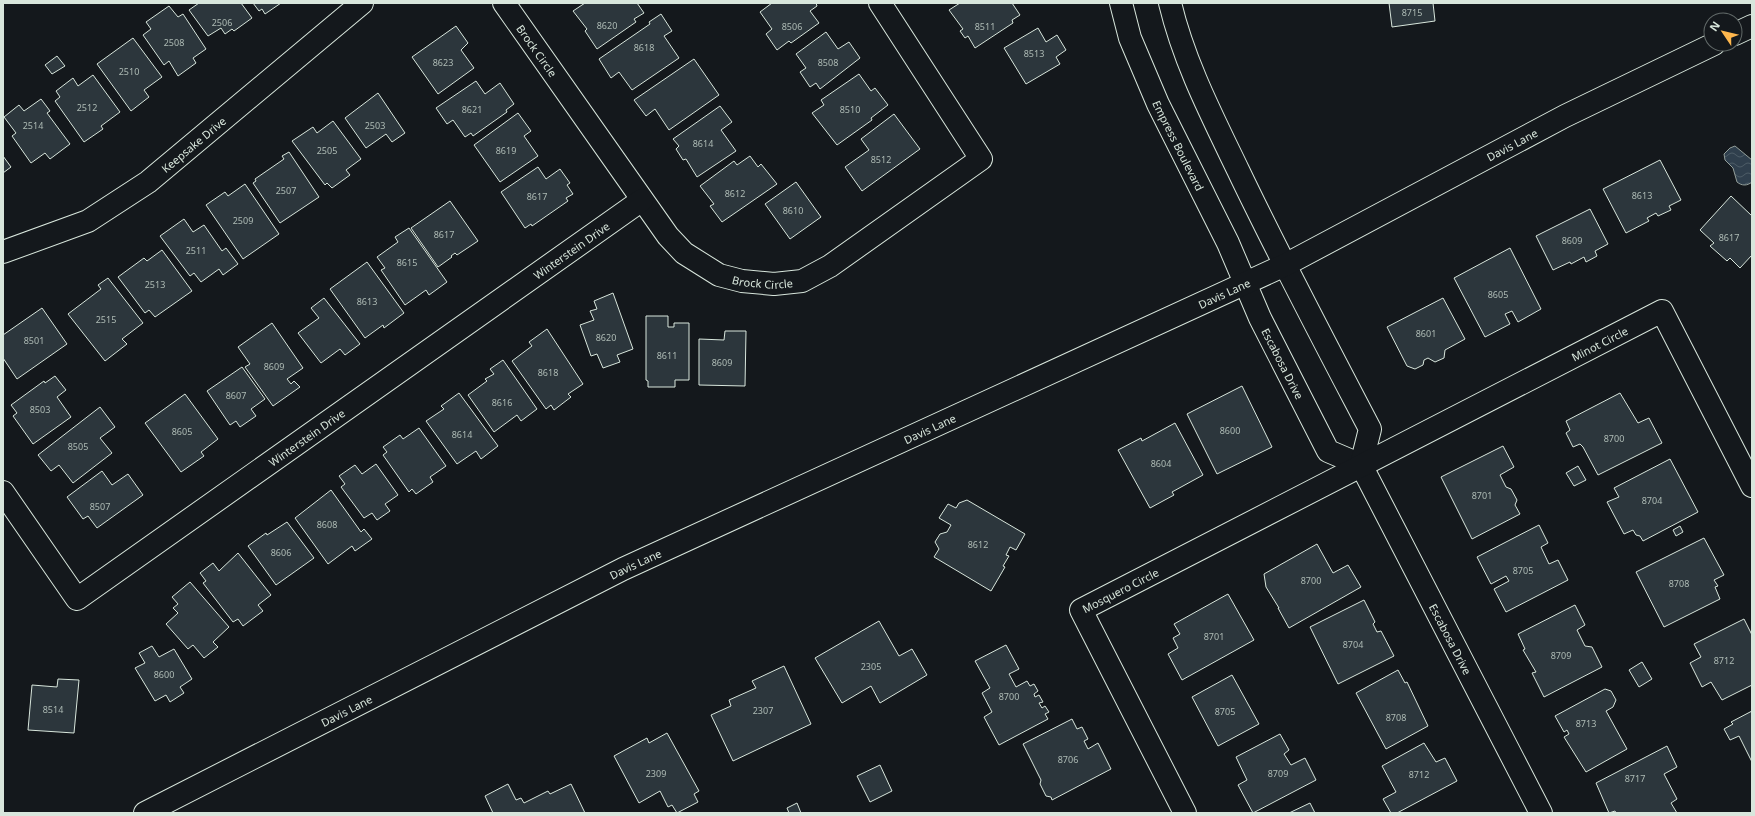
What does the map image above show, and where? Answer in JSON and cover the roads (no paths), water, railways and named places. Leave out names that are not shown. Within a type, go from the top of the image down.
[{"type":"street","name":"Keepsake Drive","points":[[3,252],[88,221],[120,202],[148,182],[362,3]]},
{"type":"street","name":"Brock Circle","points":[[504,3],[642,200],[668,236],[684,253],[719,275],[742,281],[781,283],[802,281],[830,266],[981,159],[880,3]]},
{"type":"street","name":"Empress Boulevard","points":[[1121,3],[1130,38],[1158,104],[1228,242],[1245,285]]},
{"type":"street","points":[[1170,3],[1177,32],[1198,88],[1285,265],[1370,429],[1361,465]]},
{"type":"street","name":"Davis Lane","points":[[145,813],[623,569],[1245,285],[1565,116],[1703,49]]},
{"type":"street","name":"Winterstein Drive","points":[[3,492],[77,598],[642,200]]},
{"type":"street","name":"Escabosa Drive","points":[[1245,285],[1328,451],[1361,465],[1541,813]]},
{"type":"street","name":"Minot Circle","points":[[1361,465],[1662,311],[1752,486]]},
{"type":"street","name":"Mosquero Circle","points":[[1185,813],[1081,610],[1361,465]]},
{"type":"water","points":[[1735,146],[1752,160],[1752,182],[1748,184],[1743,185],[1737,182],[1733,168],[1725,160],[1724,154],[1730,148]]}]
